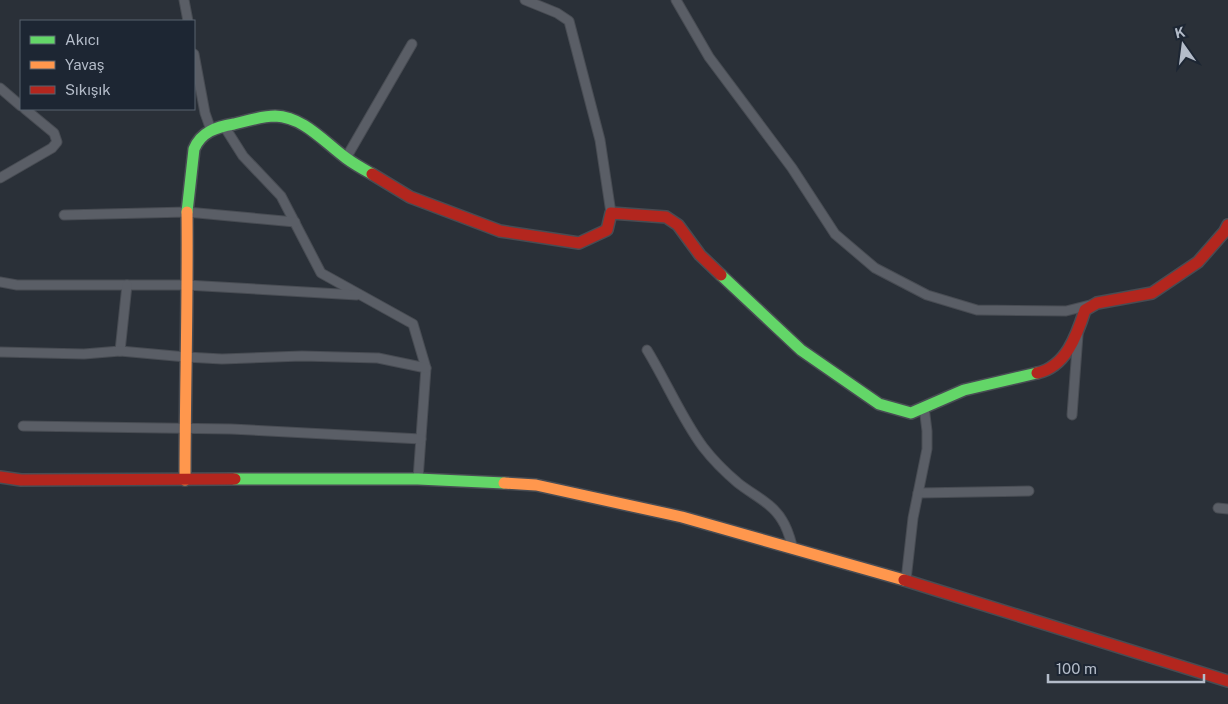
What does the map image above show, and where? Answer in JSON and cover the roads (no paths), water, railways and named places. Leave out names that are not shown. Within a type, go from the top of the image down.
[{"type":"street","points":[[184,0],[188,20]]},
{"type":"street","points":[[185,480],[187,212],[194,149],[198,140],[211,130],[274,116],[293,119],[326,140],[346,158],[410,197],[500,231],[579,243],[607,230],[611,214],[600,140],[569,20],[525,0]]},
{"type":"street","points":[[676,0],[709,57],[792,168],[835,234],[875,268],[927,295],[977,310],[1066,311],[1152,292],[1198,262],[1228,225]]},
{"type":"street","points":[[346,158],[412,44]]},
{"type":"street","points":[[195,60],[204,113],[211,130]]},
{"type":"street","points":[[0,88],[20,105]]},
{"type":"street","points":[[0,178],[52,148],[57,142],[54,133],[26,110]]},
{"type":"street","points":[[224,126],[242,156],[281,196],[321,273],[413,324],[426,368],[418,479]]},
{"type":"street","points":[[64,215],[187,212],[295,222]]},
{"type":"street","points":[[611,214],[666,218],[672,221],[678,225],[700,255],[801,350],[879,404],[911,413],[964,390],[1035,374],[1053,367],[1064,356],[1078,334]]},
{"type":"street","points":[[0,282],[17,285],[186,286],[361,295]]},
{"type":"street","points":[[120,351],[127,285]]},
{"type":"street","points":[[1072,415],[1078,334],[1085,310],[1097,303]]},
{"type":"street","points":[[647,350],[702,445],[719,466],[739,484],[766,502],[781,518],[788,531],[793,548]]},
{"type":"street","points":[[0,352],[84,354],[120,351],[186,357],[378,358],[426,368]]},
{"type":"street","points":[[906,580],[918,494],[927,449],[928,431],[924,407]]},
{"type":"street","points":[[23,426],[231,429],[421,439]]},
{"type":"street","points":[[0,477],[21,480],[418,479],[536,485],[682,517],[906,580],[1228,681]]},
{"type":"street","points":[[918,494],[1029,491]]},
{"type":"street","points":[[1218,508],[1228,510]]}]
